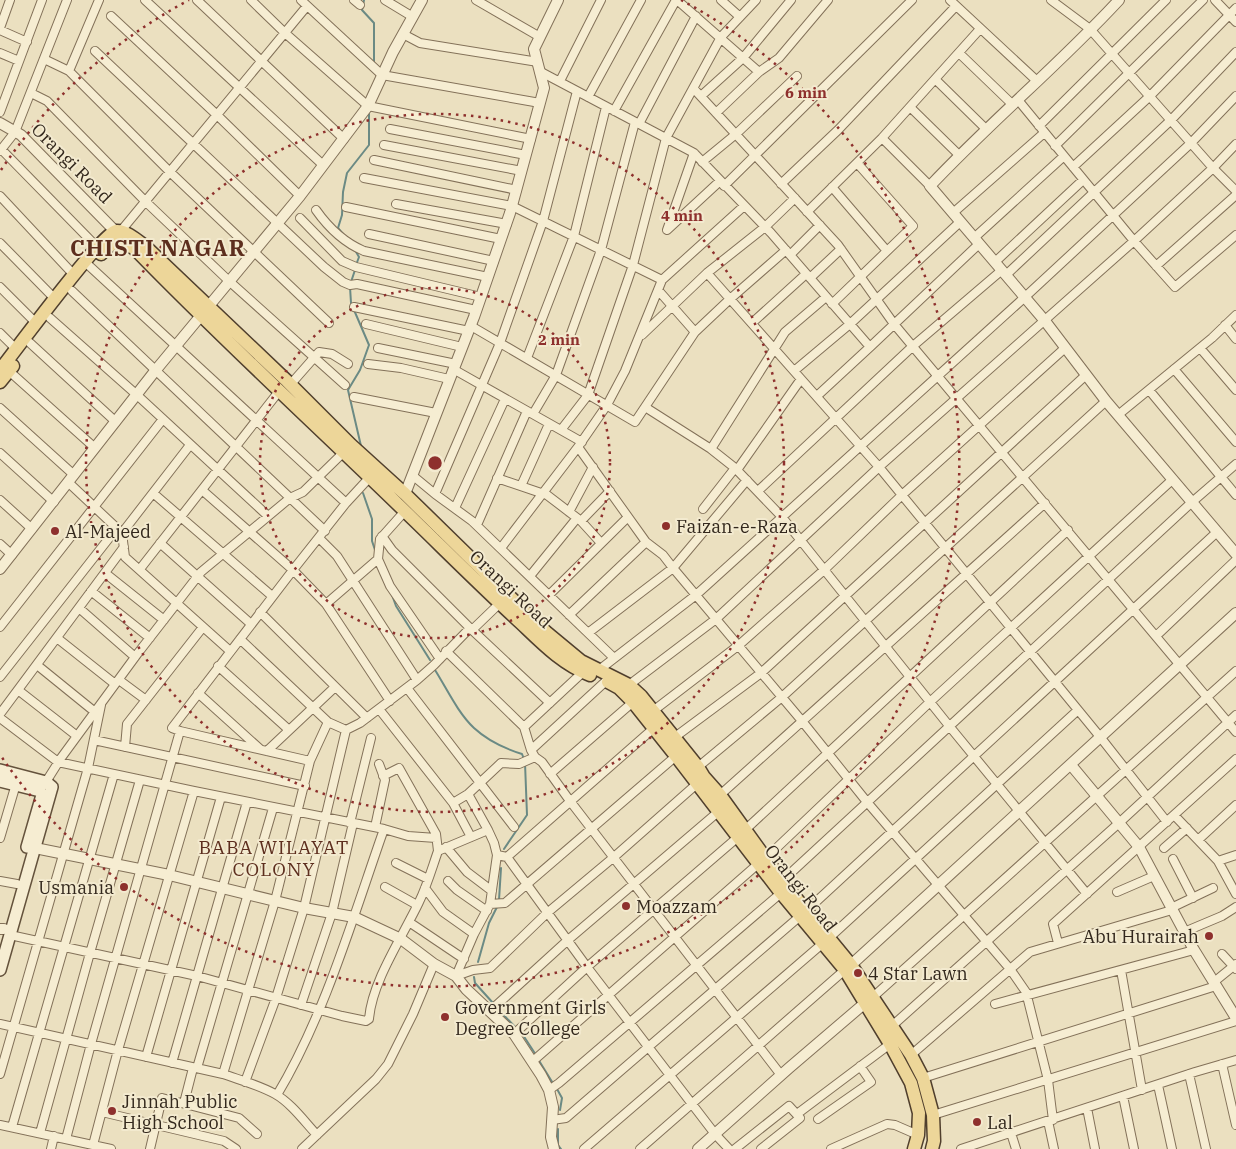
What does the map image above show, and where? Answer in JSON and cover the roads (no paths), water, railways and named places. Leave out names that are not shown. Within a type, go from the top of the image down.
[{"type":"main road","name":"Orangi Road","points":[[4,371],[30,343],[72,291],[96,247],[110,234],[118,232],[131,236],[146,247],[204,311]]},
{"type":"main road","name":"Orangi Road","points":[[0,382],[16,349],[74,275],[114,242],[127,244],[204,311],[285,387],[347,449],[370,477],[499,604],[566,663],[619,688],[633,702],[676,756],[720,795],[742,834],[781,887],[848,968],[869,1000],[911,1083],[917,1100],[919,1113],[918,1135],[914,1149]]},
{"type":"main road","name":"Orangi Road","points":[[347,449],[405,494],[546,632],[581,661],[629,685],[641,696],[675,738],[700,776],[718,812],[742,834]]},
{"type":"main road","points":[[0,770],[52,788],[35,848],[0,943]]},
{"type":"main road","points":[[0,781],[43,786]]},
{"type":"main road","points":[[0,970],[4,931],[43,786]]},
{"type":"main road","name":"Orangi Road","points":[[869,1000],[892,1026],[923,1078],[932,1115],[934,1140],[932,1149]]},
{"type":"street","points":[[10,0],[0,29],[26,42]]},
{"type":"street","points":[[0,112],[42,0]]},
{"type":"street","points":[[67,0],[16,132],[0,150],[96,247]]},
{"type":"street","points":[[69,71],[99,0]]},
{"type":"street","points":[[145,0],[323,165]]},
{"type":"street","points":[[197,0],[344,138]]},
{"type":"street","points":[[252,0],[285,33],[368,106],[530,139]]},
{"type":"street","points":[[301,0],[382,75],[540,103]]},
{"type":"street","points":[[385,0],[413,17]]},
{"type":"street","points":[[0,569],[137,394],[300,196],[368,106],[382,75],[422,0]]},
{"type":"street","points":[[476,0],[540,36]]},
{"type":"street","points":[[405,494],[470,328],[507,224],[544,88],[534,49],[558,0]]},
{"type":"street","points":[[560,81],[601,0]]},
{"type":"street","points":[[588,97],[642,0]]},
{"type":"street","points":[[614,111],[677,0],[721,37],[758,72]]},
{"type":"street","points":[[721,0],[740,17]]},
{"type":"street","points":[[561,430],[588,395],[633,265],[666,138],[721,37],[756,0]]},
{"type":"street","points":[[701,96],[743,58],[791,0]]},
{"type":"street","points":[[716,113],[758,72],[779,58],[828,0]]},
{"type":"street","points":[[694,153],[667,230],[756,156],[912,0]]},
{"type":"street","points":[[1051,0],[1090,29],[1213,168],[1236,191]]},
{"type":"street","points":[[930,186],[1119,0]]},
{"type":"street","points":[[1039,126],[1166,0]]},
{"type":"street","points":[[1055,146],[1203,0]]},
{"type":"street","points":[[1216,0],[1236,22]]},
{"type":"street","points":[[782,184],[838,130],[953,3],[1037,81]]},
{"type":"street","points":[[118,232],[146,202],[307,6]]},
{"type":"street","points":[[1073,167],[1150,96],[1236,8]]},
{"type":"street","points":[[111,16],[300,196]]},
{"type":"street","points":[[477,525],[497,478],[530,412],[556,375],[601,250],[637,123],[696,16]]},
{"type":"street","points":[[808,212],[882,138],[980,29]]},
{"type":"street","points":[[403,34],[420,42],[539,67],[576,91],[694,153],[765,227],[870,347]]},
{"type":"street","points":[[95,51],[277,224],[324,267],[350,285],[357,284],[476,310]]},
{"type":"street","points":[[758,491],[913,346],[1004,273],[1094,193],[1171,120],[1236,52]]},
{"type":"street","points":[[0,53],[19,62]]},
{"type":"street","points":[[959,53],[1016,102],[1039,126],[1112,216],[1175,287],[1236,235]]},
{"type":"street","points":[[44,59],[69,71],[170,172],[329,323]]},
{"type":"street","points":[[702,162],[736,134],[797,76]]},
{"type":"street","points":[[935,79],[987,130]]},
{"type":"street","points":[[694,88],[841,249],[894,324],[1090,555],[1236,732]]},
{"type":"street","points":[[435,494],[500,343],[543,221],[576,91]]},
{"type":"street","points":[[31,93],[47,102],[146,202],[229,281],[345,385]]},
{"type":"street","points":[[599,670],[696,595],[1191,143],[1236,96]]},
{"type":"street","points":[[527,358],[574,236],[606,107]]},
{"type":"street","points":[[910,107],[959,156]]},
{"type":"street","name":"Orangi Road","points":[[0,122],[21,135],[118,232]]},
{"type":"street","points":[[390,129],[526,155]]},
{"type":"street","points":[[953,213],[1044,132]]},
{"type":"street","points":[[882,138],[930,186],[995,262],[1118,416],[1236,554]]},
{"type":"street","points":[[384,144],[522,171]]},
{"type":"street","points":[[629,685],[716,619],[879,467],[1134,241],[1213,168],[1236,144]]},
{"type":"street","points":[[817,396],[894,324],[1064,156]]},
{"type":"street","points":[[374,160],[517,190]]},
{"type":"street","points":[[711,449],[785,332],[860,277],[913,226],[857,163]]},
{"type":"street","points":[[364,178],[512,206],[662,280]]},
{"type":"street","points":[[995,262],[1083,180]]},
{"type":"street","points":[[832,188],[887,251]]},
{"type":"street","points":[[1156,266],[1236,195]]},
{"type":"street","points":[[0,196],[74,275]]},
{"type":"street","points":[[639,337],[707,273],[765,227],[795,198]]},
{"type":"street","points":[[396,204],[507,224]]},
{"type":"street","points":[[500,548],[580,444],[607,405],[625,371],[662,280],[744,206]]},
{"type":"street","points":[[346,207],[501,239]]},
{"type":"street","points":[[316,210],[352,246],[364,251],[488,277]]},
{"type":"street","points":[[300,218],[342,261],[356,267],[481,297]]},
{"type":"street","points":[[794,371],[850,324],[960,222]]},
{"type":"street","points":[[354,307],[470,328],[527,358],[635,422],[695,332],[730,299],[820,225]]},
{"type":"street","points":[[369,234],[494,261]]},
{"type":"street","points":[[0,243],[55,300]]},
{"type":"street","points":[[752,323],[841,249]]},
{"type":"street","points":[[88,264],[346,503]]},
{"type":"street","points":[[707,273],[879,467],[1101,738],[1167,822]]},
{"type":"street","points":[[0,287],[36,323]]},
{"type":"street","points":[[658,290],[695,332]]},
{"type":"street","points":[[72,291],[325,531]]},
{"type":"street","points":[[1118,416],[1200,348],[1236,315]]},
{"type":"street","points":[[50,318],[137,394],[268,516]]},
{"type":"street","points":[[366,324],[462,347]]},
{"type":"street","points":[[1225,326],[1236,339]]},
{"type":"street","points":[[0,333],[16,349]]},
{"type":"street","points":[[30,343],[116,422]]},
{"type":"street","points":[[378,348],[454,366],[482,385],[561,430],[580,444],[593,466],[646,542],[663,556],[696,595],[828,752],[937,886],[1010,969],[1026,992],[1048,1080],[1054,1149]]},
{"type":"street","points":[[653,711],[738,646],[824,570],[902,495],[1065,348]]},
{"type":"street","points":[[1200,348],[1236,390]]},
{"type":"street","points":[[140,569],[256,420],[319,352],[332,354],[348,364]]},
{"type":"street","points":[[368,364],[401,368],[449,379]]},
{"type":"street","points":[[1174,369],[1236,442]]},
{"type":"street","points":[[4,371],[95,448]]},
{"type":"street","points":[[675,738],[761,673],[1086,375]]},
{"type":"street","points":[[703,509],[736,469],[802,380]]},
{"type":"street","points":[[1149,390],[1236,495]]},
{"type":"street","points":[[354,397],[436,413]]},
{"type":"street","points":[[455,508],[505,398]]},
{"type":"street","points":[[456,976],[473,970],[490,968],[547,913],[614,857],[865,620],[1106,401]]},
{"type":"street","points":[[645,407],[711,449],[736,469],[782,517],[1087,894]]},
{"type":"street","points":[[0,408],[72,479],[94,506],[119,530],[125,557],[230,651]]},
{"type":"street","points":[[0,627],[163,419]]},
{"type":"street","points":[[521,486],[549,424]]},
{"type":"street","points":[[0,677],[190,445]]},
{"type":"street","points":[[43,786],[76,736],[198,577],[249,531],[290,498],[302,492],[347,449]]},
{"type":"street","points":[[0,453],[54,502]]},
{"type":"street","points":[[554,1087],[697,965],[781,887],[867,802],[1191,503],[1236,464]]},
{"type":"street","points":[[569,512],[593,466]]},
{"type":"street","points":[[412,475],[477,525],[614,658]]},
{"type":"street","points":[[310,761],[172,728],[272,596],[346,503],[370,477]]},
{"type":"street","points":[[497,478],[542,494],[579,520],[601,544]]},
{"type":"street","points":[[588,633],[673,568],[747,480]]},
{"type":"street","points":[[536,1059],[762,861],[930,701],[1172,480]]},
{"type":"street","points":[[202,490],[293,570],[326,604],[390,701]]},
{"type":"street","points":[[530,576],[579,520],[610,491]]},
{"type":"street","points":[[153,492],[272,596]]},
{"type":"street","points":[[0,500],[32,529]]},
{"type":"street","points":[[720,795],[1045,503]]},
{"type":"street","points":[[404,511],[380,539],[378,559],[390,586],[440,659]]},
{"type":"street","points":[[549,595],[628,517]]},
{"type":"street","points":[[518,1030],[587,967],[742,834],[1068,530]]},
{"type":"street","points":[[552,1120],[566,1118],[803,914],[1217,532]]},
{"type":"street","points":[[382,536],[392,550],[471,629],[550,703]]},
{"type":"street","points":[[319,538],[338,556],[417,680]]},
{"type":"street","points":[[569,615],[646,542]]},
{"type":"street","points":[[160,543],[251,624]]},
{"type":"street","points":[[0,544],[12,555]]},
{"type":"street","points":[[1,709],[18,690],[124,547]]},
{"type":"street","points":[[326,604],[378,559]]},
{"type":"street","points":[[1156,636],[1236,560]]},
{"type":"street","points":[[105,573],[164,620]]},
{"type":"street","points":[[91,591],[150,638]]},
{"type":"street","points":[[245,1082],[276,998],[304,908],[327,819],[346,730],[367,718],[417,680],[446,651],[499,604]]},
{"type":"street","points":[[79,608],[136,657]]},
{"type":"street","points":[[260,612],[367,718]]},
{"type":"street","points":[[640,1149],[848,968],[1071,766],[1236,613]]},
{"type":"street","points":[[125,747],[128,724],[203,627]]},
{"type":"street","points":[[57,638],[117,682],[146,700]]},
{"type":"street","points":[[240,639],[328,722],[346,730]]},
{"type":"street","points":[[446,651],[524,726],[532,755],[542,762],[781,1075]]},
{"type":"street","points":[[36,665],[95,712]]},
{"type":"street","points":[[218,666],[288,730]]},
{"type":"street","points":[[698,1149],[1046,843],[1236,670]]},
{"type":"street","points":[[524,726],[583,672]]},
{"type":"street","points":[[453,803],[468,794],[501,763],[520,764],[532,755],[606,681]]},
{"type":"street","points":[[264,750],[335,687]]},
{"type":"street","points":[[407,688],[514,827]]},
{"type":"street","points":[[18,690],[76,736]]},
{"type":"street","points":[[198,693],[264,750]]},
{"type":"street","points":[[0,1074],[88,768],[102,701]]},
{"type":"street","points":[[550,774],[633,702]]},
{"type":"street","points":[[379,709],[453,803],[472,837]]},
{"type":"street","points":[[584,1149],[826,941],[1078,710]]},
{"type":"street","points":[[892,1026],[1119,823],[1236,715]]},
{"type":"street","points":[[0,718],[58,762],[273,808],[375,827],[408,836],[436,838]]},
{"type":"street","points":[[223,1074],[275,901],[310,761],[328,722]]},
{"type":"street","points":[[507,857],[654,728]]},
{"type":"street","points":[[66,1139],[180,731]]},
{"type":"street","points":[[301,1005],[332,913],[371,738]]},
{"type":"street","points":[[94,740],[305,786]]},
{"type":"street","points":[[448,881],[457,890],[491,906],[505,903],[676,756]]},
{"type":"street","points":[[1058,943],[1054,924],[1236,759]]},
{"type":"street","points":[[375,827],[385,780],[379,764]]},
{"type":"street","points":[[932,1115],[1236,1020],[1194,950],[1139,847],[1071,766]]},
{"type":"street","points":[[4,931],[37,941],[198,976],[319,1010],[368,1021],[372,1000],[379,981],[418,906],[438,851],[436,834],[399,768],[383,776]]},
{"type":"street","points":[[12,1127],[114,774]]},
{"type":"street","points":[[40,1133],[140,780]]},
{"type":"street","points":[[0,838],[16,784]]},
{"type":"street","points":[[93,1145],[118,1050],[194,791]]},
{"type":"street","points":[[456,976],[474,934],[491,906],[497,855],[488,830],[468,794]]},
{"type":"street","points":[[146,1057],[221,797]]},
{"type":"street","points":[[172,1063],[247,802]]},
{"type":"street","points":[[1198,840],[1236,805]]},
{"type":"street","points":[[184,1103],[223,983],[273,808]]},
{"type":"street","points":[[494,1007],[568,940],[718,812]]},
{"type":"street","points":[[1174,815],[1218,861],[1236,894]]},
{"type":"street","points":[[1164,848],[1186,828]]},
{"type":"street","points":[[277,1095],[293,1068],[319,1010],[384,829]]},
{"type":"street","points":[[438,851],[488,830]]},
{"type":"street","points":[[446,847],[467,872],[492,891]]},
{"type":"street","points":[[35,848],[116,864],[304,908],[353,917],[400,939],[434,964],[456,976],[466,989],[494,1007],[518,1030],[554,1087],[551,1137],[554,1149]]},
{"type":"street","points":[[497,855],[507,857],[587,967],[715,1134],[729,1149]]},
{"type":"street","points":[[1218,861],[1236,855]]},
{"type":"street","points":[[1173,860],[1193,898]]},
{"type":"street","points":[[396,863],[428,878]]},
{"type":"street","points":[[1117,892],[1154,876]]},
{"type":"street","points":[[0,880],[17,884]]},
{"type":"street","points":[[385,888],[418,906]]},
{"type":"street","points":[[425,888],[443,912],[474,934]]},
{"type":"street","points":[[911,1055],[1030,952],[1172,909],[1213,888]]},
{"type":"street","points":[[1184,932],[1222,916],[1236,907]]},
{"type":"street","points":[[409,922],[464,959]]},
{"type":"street","points":[[995,1004],[1194,950]]},
{"type":"street","points":[[923,1078],[1128,1014],[1215,984],[1235,966],[1222,954]]},
{"type":"street","points":[[302,1149],[376,1080],[388,1064],[413,1014],[434,964]]},
{"type":"street","points":[[1121,970],[1142,1090]]},
{"type":"street","points":[[0,1024],[223,1074],[277,1095],[288,1103],[317,1135]]},
{"type":"street","points":[[797,1114],[890,1044]]},
{"type":"street","points":[[961,1149],[977,1146],[1158,1084],[1236,1060]]},
{"type":"street","points":[[1222,1064],[1236,1125]]},
{"type":"street","points":[[818,1119],[871,1082],[860,1066]]},
{"type":"street","points":[[1189,1074],[1206,1149]]},
{"type":"street","points":[[1158,1084],[1172,1149]]},
{"type":"street","points":[[1123,1096],[1134,1149]]},
{"type":"street","points":[[150,1149],[162,1098],[239,1118],[257,1134]]},
{"type":"street","points":[[735,1149],[789,1106],[800,1118],[761,1149]]},
{"type":"street","points":[[1087,1108],[1095,1149]]},
{"type":"street","points":[[102,1112],[224,1141],[236,1149]]},
{"type":"street","points":[[831,1149],[887,1124],[895,1125],[918,1135]]},
{"type":"street","points":[[0,1125],[111,1149]]},
{"type":"street","points":[[1012,1133],[1016,1149]]},
{"type":"street","points":[[51,1149],[54,1136]]},
{"type":"waterway","points":[[364,0],[362,10],[374,23],[374,64]]},
{"type":"waterway","points":[[343,234],[338,228],[342,215],[343,192],[347,173],[369,145],[369,114]]},
{"type":"waterway","points":[[355,250],[359,257],[356,265]]},
{"type":"waterway","points":[[351,282],[355,270]]},
{"type":"waterway","points":[[350,287],[351,303],[369,345],[360,370],[348,390],[361,446]]},
{"type":"waterway","points":[[363,493],[372,519],[372,541],[376,553]]},
{"type":"waterway","points":[[392,595],[396,606],[430,660]]},
{"type":"waterway","points":[[435,670],[468,722],[497,744],[522,754],[524,759]]},
{"type":"waterway","points":[[504,849],[527,815],[525,763]]},
{"type":"waterway","points":[[499,900],[501,868]]},
{"type":"waterway","points":[[478,962],[489,923],[498,905]]},
{"type":"waterway","points":[[474,977],[475,983],[493,1003]]},
{"type":"waterway","points":[[496,1007],[517,1029]]},
{"type":"waterway","points":[[521,1032],[536,1055]]},
{"type":"waterway","points":[[538,1059],[554,1085]]},
{"type":"waterway","points":[[557,1089],[562,1098],[560,1110]]},
{"type":"waterway","points":[[558,1129],[558,1145],[561,1149]]},
{"type":"place","name":"Faizan-e-Raza","points":[[666,526]]},
{"type":"place","name":"Al-Majeed","points":[[55,531]]},
{"type":"place","name":"Usmania","points":[[124,887]]},
{"type":"place","name":"Moazzam","points":[[626,906]]},
{"type":"place","name":"Abu Hurairah","points":[[1209,936]]},
{"type":"place","name":"4 Star Lawn","points":[[858,973]]},
{"type":"place","name":"Government Girls Degree College","points":[[445,1017]]},
{"type":"place","name":"Jinnah Public High School","points":[[112,1111]]},
{"type":"place","name":"Lal","points":[[977,1122]]},
{"type":"district","name":"CHISTI NAGAR","points":[[158,247]]},
{"type":"district","name":"BABA WILAYAT COLONY","points":[[274,858]]}]
